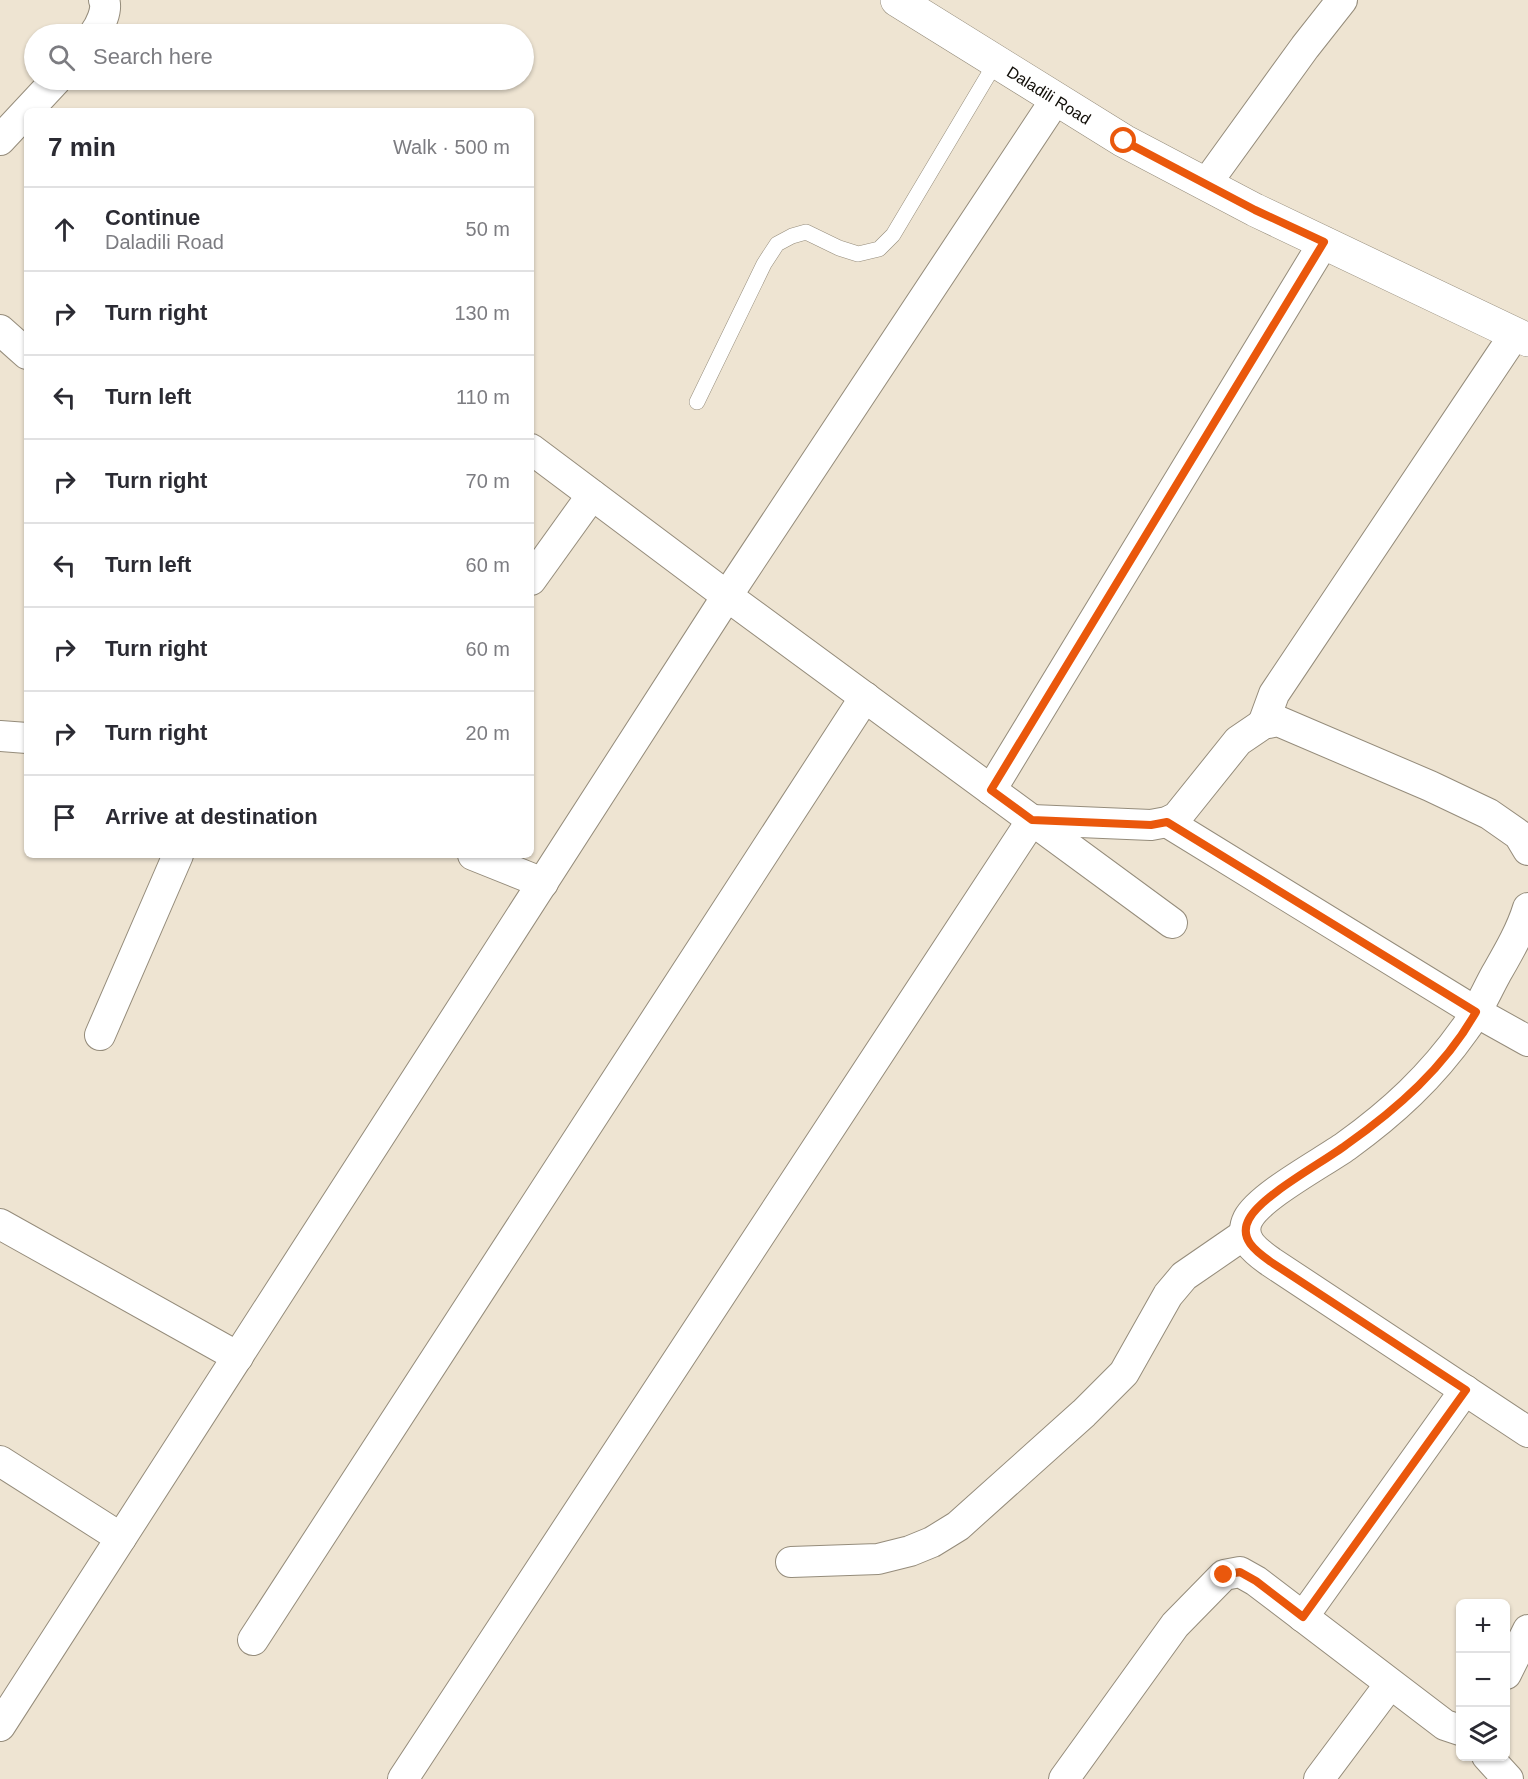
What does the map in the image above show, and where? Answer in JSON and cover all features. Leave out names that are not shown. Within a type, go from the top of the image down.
[{"type":"main road","name":"Daladili Road","points":[[897,0],[1124,141],[1255,210],[1521,337]]},
{"type":"street","points":[[101,24],[106,5],[104,0]]},
{"type":"street","points":[[1206,184],[1305,47],[1342,0]]},
{"type":"street","points":[[30,108],[47,90]]},
{"type":"street","points":[[0,1726],[727,596],[1056,99]]},
{"type":"street","points":[[0,140],[24,114]]},
{"type":"street","points":[[991,790],[1324,242]]},
{"type":"street","points":[[0,330],[24,351]]},
{"type":"street","points":[[1263,724],[1274,694],[1521,337]]},
{"type":"street","points":[[534,451],[1172,923]]},
{"type":"street","points":[[534,576],[592,495]]},
{"type":"street","points":[[253,1640],[865,697]]},
{"type":"street","points":[[1032,820],[1151,825],[1167,822],[1177,817],[1238,741],[1263,724],[1278,721],[1430,786],[1489,814],[1519,834],[1528,850]]},
{"type":"street","points":[[0,736],[24,738]]},
{"type":"street","points":[[403,1779],[1032,820]]},
{"type":"street","points":[[1167,822],[1476,1012],[1528,1041]]},
{"type":"street","points":[[100,1035],[177,858]]},
{"type":"street","points":[[480,858],[543,883]]},
{"type":"street","points":[[1528,908],[1467,1028],[1422,1084],[1346,1146],[1260,1204],[1248,1220],[1245,1234],[1251,1248],[1271,1262],[1528,1432]]},
{"type":"street","points":[[0,1224],[238,1357]]},
{"type":"street","points":[[791,1562],[878,1559],[910,1551],[932,1542],[958,1526],[1084,1413],[1124,1373],[1168,1295],[1184,1276],[1245,1234]]},
{"type":"street","points":[[1303,1617],[1466,1390]]},
{"type":"street","points":[[0,1461],[121,1538]]},
{"type":"street","points":[[1064,1779],[1175,1625],[1224,1575],[1240,1572],[1256,1581],[1445,1725],[1456,1728]]},
{"type":"street","points":[[1510,1666],[1528,1630]]},
{"type":"street","points":[[1319,1779],[1390,1684]]},
{"type":"street","points":[[1492,1761],[1508,1779]]},
{"type":"lane","points":[[697,402],[764,264],[777,243],[806,232],[858,254],[879,249],[893,235],[996,62]]},
{"type":"route","points":[[1124,141],[1255,210],[1324,242],[991,790],[1032,820],[1151,825],[1167,822],[1476,1012],[1467,1028],[1422,1084],[1346,1146],[1260,1204],[1248,1220],[1245,1234],[1251,1248],[1466,1390],[1303,1617],[1256,1581],[1240,1572],[1224,1575]]}]
